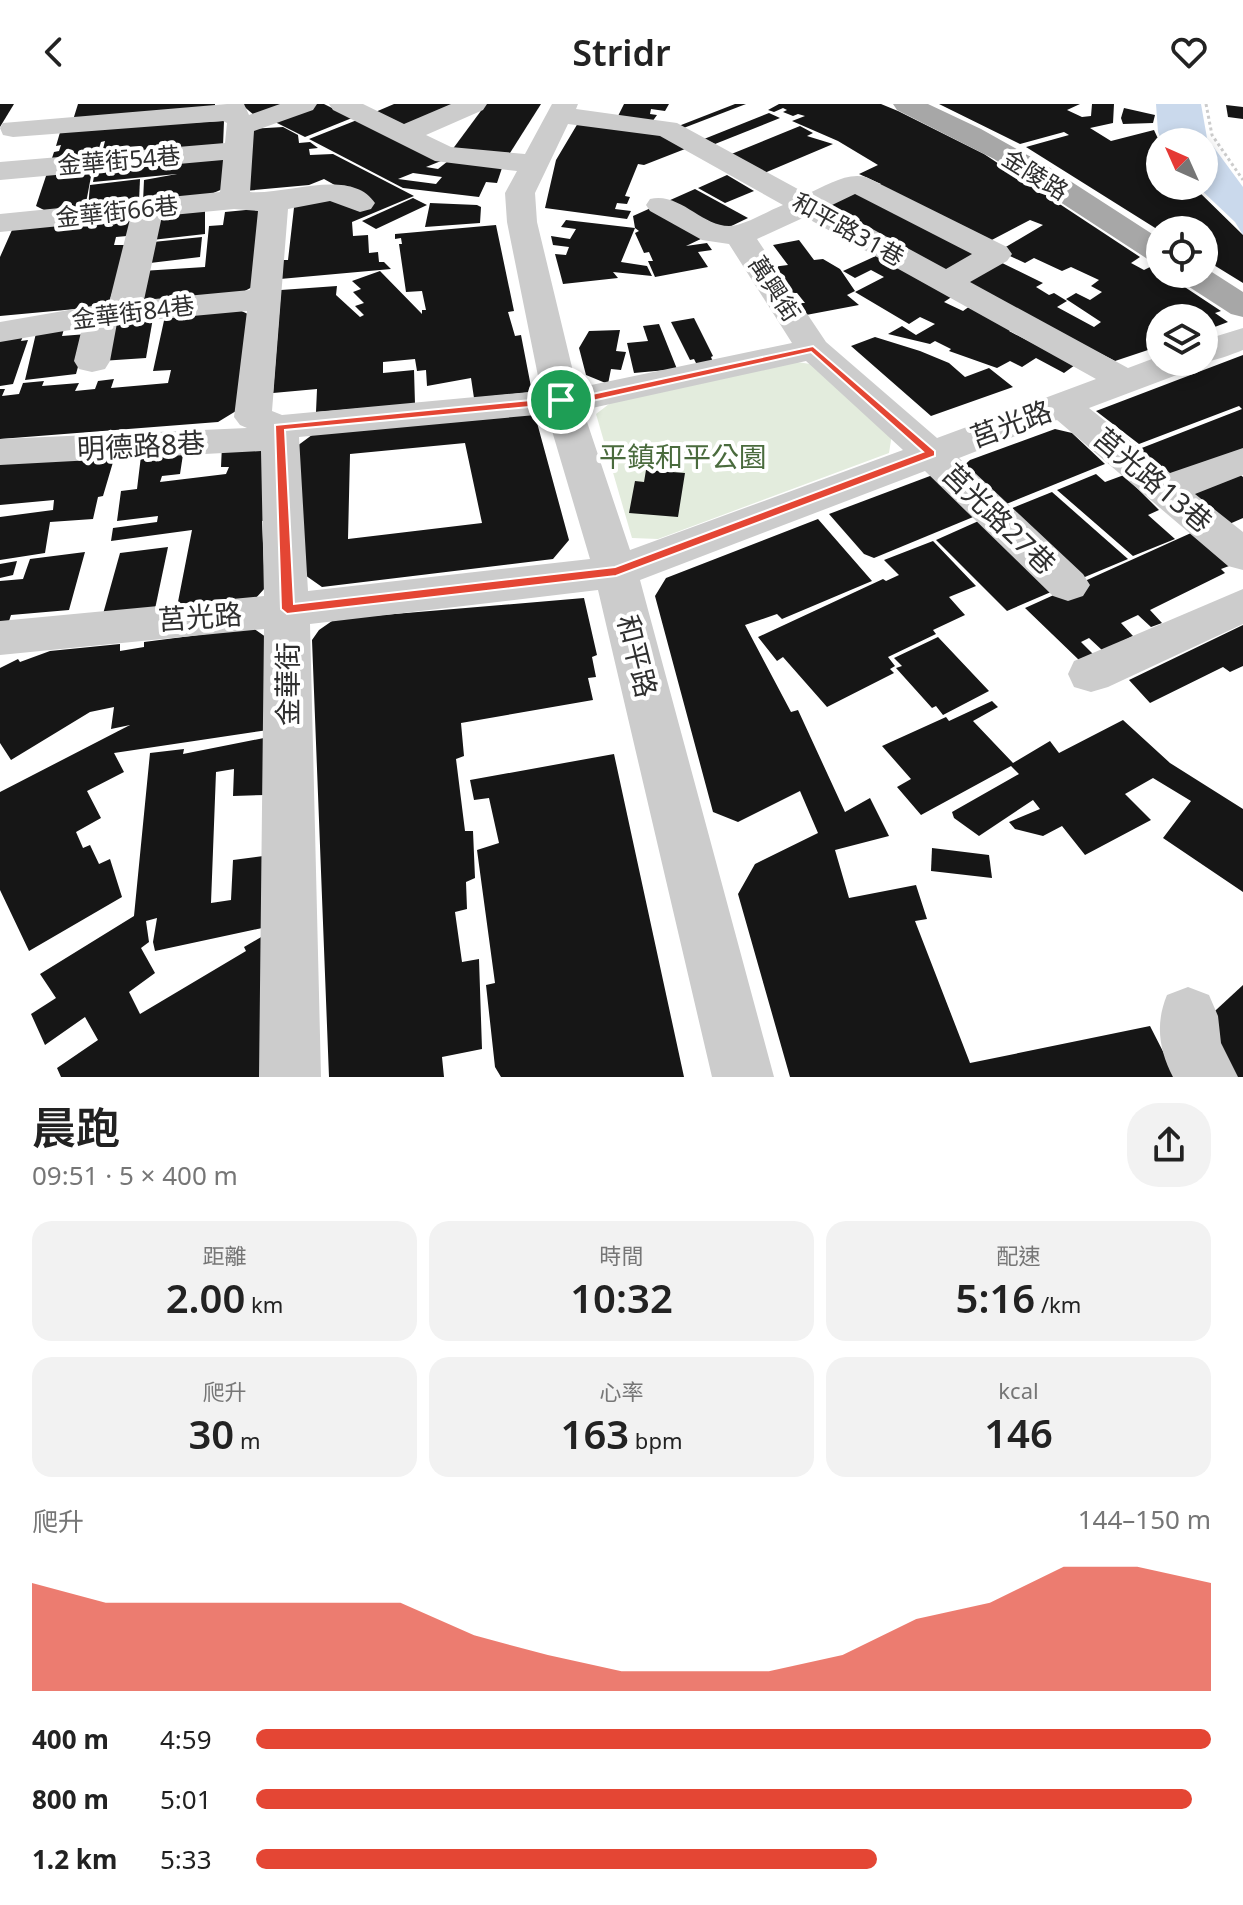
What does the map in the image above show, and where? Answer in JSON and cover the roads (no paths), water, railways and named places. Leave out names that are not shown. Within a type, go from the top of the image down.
[{"type":"main road","name":"金陵路","points":[[906,104],[940,118],[991,147],[1146,244]]},
{"type":"main road","points":[[1214,288],[1243,307]]},
{"type":"street","points":[[0,154],[28,104]]},
{"type":"street","points":[[13,129],[54,115],[223,113],[237,124],[256,123],[304,104]]},
{"type":"street","points":[[342,104],[445,155],[534,164]]},
{"type":"street","points":[[403,135],[474,104]]},
{"type":"street","name":"和平路","points":[[561,110],[520,193],[522,222],[561,400],[616,572],[743,1077]]},
{"type":"street","name":"和平路31巷","points":[[561,110],[667,129],[1126,381]]},
{"type":"street","points":[[0,223],[30,169],[54,115]]},
{"type":"street","points":[[237,124],[234,200],[272,203],[333,191],[360,203]]},
{"type":"street","name":"金華街54巷","points":[[0,171],[30,169],[237,124]]},
{"type":"street","name":"萬興街","points":[[931,454],[813,349],[739,236],[856,183],[996,254],[945,283]]},
{"type":"street","name":"金華街66巷","points":[[0,223],[234,200]]},
{"type":"street","points":[[272,203],[274,217],[253,417],[279,427]]},
{"type":"street","points":[[661,205],[713,233],[739,236]]},
{"type":"street","points":[[92,361],[113,313],[148,209]]},
{"type":"street","name":"金華街84巷","points":[[0,332],[113,313],[266,299]]},
{"type":"street","points":[[1218,347],[1243,338]]},
{"type":"street","name":"明德路8巷","points":[[0,452],[253,441],[279,427],[592,398],[813,349]]},
{"type":"street","name":"莒光路","points":[[0,638],[616,572],[1146,374]]},
{"type":"street","name":"莒光路13巷","points":[[1062,405],[1243,555]]},
{"type":"street","name":"金華街","points":[[279,427],[287,609],[290,1077]]},
{"type":"street","name":"莒光路27巷","points":[[931,454],[1068,585]]},
{"type":"street","points":[[1165,490],[1243,461]]},
{"type":"street","points":[[1091,674],[1243,605]]},
{"type":"street","points":[[1188,1016],[1192,1051],[1207,1077]]},
{"type":"water","points":[[1156,104],[1201,104],[1205,128],[1158,128]]},
{"type":"water","points":[[1218,153],[1243,187],[1243,235],[1235,222],[1212,200],[1218,200]]},
{"type":"park label","name":"平鎮和平公園","points":[[683,457]]}]
